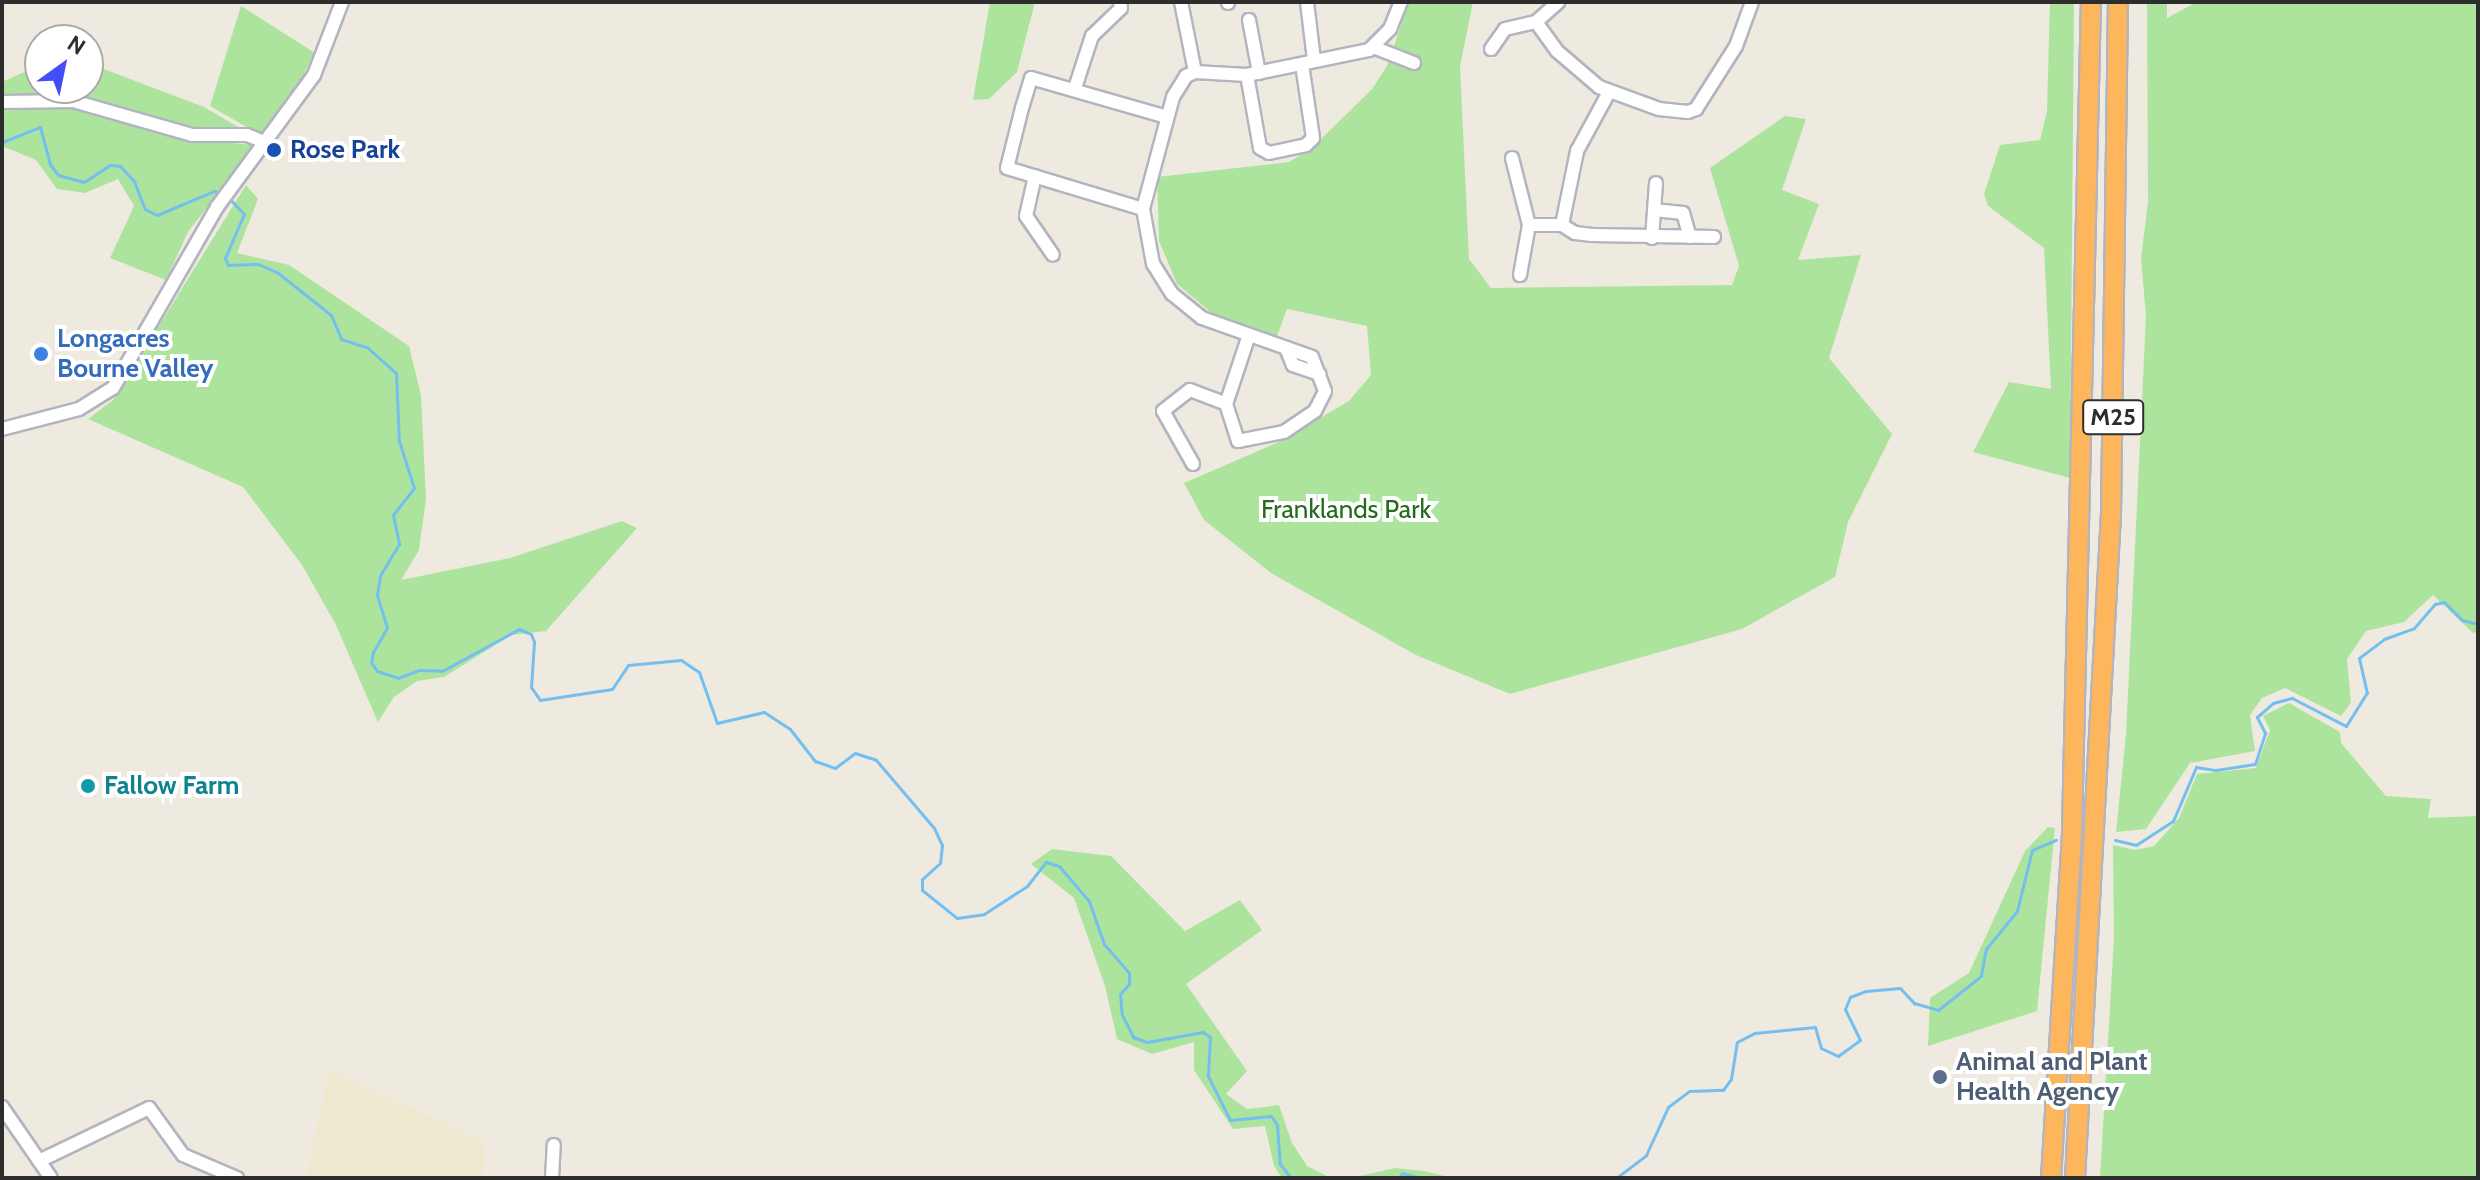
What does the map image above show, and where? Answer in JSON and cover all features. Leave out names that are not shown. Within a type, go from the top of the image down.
[{"type":"highway","name":"M25","points":[[2051,1178],[2072,830],[2091,2]]},
{"type":"highway","name":"M25","points":[[2075,1178],[2096,856],[2111,499],[2118,2]]},
{"type":"street","points":[[2,429],[79,409],[113,388],[217,207],[314,75],[342,2]]},
{"type":"street","points":[[1075,88],[1092,36],[1121,8],[1120,2]]},
{"type":"street","points":[[1181,2],[1195,72]]},
{"type":"street","points":[[1249,20],[1260,148],[1269,153],[1306,145],[1313,135],[1307,2]]},
{"type":"street","points":[[1249,335],[1226,404],[1238,441],[1284,432],[1315,411],[1325,391],[1312,357],[1202,318],[1172,294],[1153,264],[1143,209],[1173,97],[1186,76],[1195,72],[1253,74],[1373,47],[1390,29],[1401,2]]},
{"type":"street","points":[[1491,49],[1505,29],[1536,22],[1558,2]]},
{"type":"street","points":[[1536,22],[1557,51],[1609,92],[1659,109],[1696,109],[1736,46],[1752,2]]},
{"type":"street","points":[[1373,47],[1414,63]]},
{"type":"street","points":[[1143,209],[1007,168],[1031,78],[1075,88],[1167,117]]},
{"type":"street","points":[[1562,225],[1577,151],[1609,92]]},
{"type":"street","points":[[2,102],[73,101],[192,135],[247,135],[267,143]]},
{"type":"street","points":[[1512,158],[1529,225],[1520,275]]},
{"type":"street","points":[[1035,176],[1026,216],[1053,255]]},
{"type":"street","points":[[1652,238],[1656,183]]},
{"type":"street","points":[[1654,210],[1683,213],[1690,237]]},
{"type":"street","points":[[1529,225],[1562,225],[1575,233],[1652,238],[1714,237]]},
{"type":"street","points":[[1193,464],[1163,411],[1190,390],[1226,404]]},
{"type":"street","points":[[2,1107],[51,1178]]},
{"type":"street","points":[[39,1161],[149,1108],[183,1155],[237,1178]]},
{"type":"street","points":[[552,1178],[554,1145]]},
{"type":"shaded area","points":[[329,1070],[485,1142],[483,1178],[306,1178]]},
{"type":"green space","points":[[990,2],[1035,2],[1017,72],[989,99],[973,100]]},
{"type":"green space","name":"Franklands Park","points":[[1409,2],[1473,2],[1460,66],[1469,259],[1491,288],[1732,285],[1739,266],[1710,168],[1785,116],[1806,119],[1782,190],[1819,204],[1798,260],[1861,255],[1829,358],[1892,434],[1848,522],[1835,577],[1742,629],[1510,694],[1416,655],[1271,573],[1204,520],[1184,483],[1281,441],[1349,401],[1371,375],[1367,326],[1287,309],[1277,336],[1213,314],[1177,284],[1159,241],[1157,177],[1289,162],[1312,148],[1372,89],[1387,66]]},
{"type":"green space","points":[[2050,2],[2074,2],[2070,478],[1973,452],[2009,382],[2051,389],[2044,248],[1988,206],[1984,194],[2000,145],[2040,140],[2047,111]]},
{"type":"green space","points":[[2147,2],[2167,2],[2167,18],[2197,2],[2478,2],[2478,631],[2473,633],[2433,595],[2404,622],[2366,631],[2347,659],[2351,703],[2341,716],[2285,688],[2262,698],[2250,715],[2255,751],[2190,763],[2146,829],[2116,832],[2126,735],[2146,316],[2141,258],[2148,202]]},
{"type":"green space","points":[[241,6],[315,53],[288,104],[262,136],[210,106]]},
{"type":"green space","points":[[104,69],[204,107],[240,128],[232,143],[255,145],[188,232],[166,280],[110,258],[134,206],[118,179],[85,193],[57,189],[36,160],[2,146],[2,82],[24,72],[24,104],[104,104]]},
{"type":"green space","points":[[246,185],[258,199],[237,253],[289,265],[409,346],[421,395],[426,499],[419,550],[401,580],[510,558],[622,521],[637,528],[546,631],[511,635],[444,677],[417,681],[394,697],[378,722],[335,623],[302,565],[243,487],[88,419],[113,400]]},
{"type":"green space","points":[[2289,703],[2340,732],[2341,743],[2386,796],[2431,799],[2428,818],[2478,816],[2478,1178],[2100,1178],[2114,937],[2113,845],[2135,850],[2154,846],[2179,818],[2197,774],[2256,768],[2270,730],[2263,716]]},
{"type":"green space","points":[[2048,827],[2055,828],[2037,1011],[1928,1046],[1930,998],[1969,973],[2025,851]]},
{"type":"green space","points":[[1052,849],[1111,856],[1185,931],[1240,900],[1262,930],[1186,984],[1247,1071],[1226,1094],[1247,1109],[1279,1105],[1292,1143],[1307,1166],[1331,1178],[1282,1178],[1274,1166],[1265,1126],[1233,1129],[1194,1070],[1194,1042],[1152,1054],[1117,1039],[1105,986],[1074,898],[1031,864]]},
{"type":"green space","points":[[1395,1168],[1423,1171],[1453,1178],[1351,1178]]},
{"type":"waterway","points":[[2,142],[40,127],[50,164],[58,175],[84,182],[110,165],[120,166],[134,181],[145,209],[157,215],[214,191],[221,194]]},
{"type":"waterway","points":[[228,197],[244,214],[225,258],[228,265],[258,264],[278,273],[331,315],[341,339],[368,348],[396,373],[399,441],[414,488],[393,515],[399,544],[380,576],[377,595],[387,628],[373,652],[371,662],[377,671],[398,678],[419,670],[442,671],[519,629],[531,634],[534,642],[531,687],[540,700],[612,689],[628,665],[681,660],[699,672],[717,723],[764,712],[790,729],[815,761],[835,768],[855,753],[876,760],[934,828],[942,845],[940,863],[922,879],[922,890],[957,918],[984,914],[1027,886],[1046,862],[1059,866],[1089,901],[1104,944],[1129,973],[1129,984],[1120,994],[1122,1015],[1133,1037],[1147,1042],[1203,1032],[1210,1037],[1208,1076],[1230,1120],[1271,1116],[1277,1125],[1280,1164],[1291,1178]]},
{"type":"waterway","points":[[2115,840],[2136,845],[2173,821],[2196,767],[2216,770],[2255,764],[2265,733],[2257,717],[2273,703],[2292,698],[2346,726],[2367,693],[2359,658],[2384,639],[2414,628],[2435,604],[2444,602],[2462,620],[2478,624]]},
{"type":"waterway","points":[[1616,1178],[1646,1155],[1668,1107],[1689,1091],[1723,1090],[1731,1079],[1737,1042],[1755,1033],[1815,1027],[1821,1048],[1838,1056],[1860,1040],[1845,1009],[1850,997],[1866,991],[1900,988],[1914,1003],[1938,1010],[1981,976],[1986,949],[2017,911],[2032,850],[2056,840]]},
{"type":"waterway","points":[[1399,1178],[1402,1173],[1420,1178]]},
{"type":"place","name":"Rose Park","points":[[274,150]]},
{"type":"place","name":"Longacres Bourne Valley","points":[[41,354]]},
{"type":"place","name":"Fallow Farm","points":[[88,786]]},
{"type":"place","name":"Animal and Plant Health Agency","points":[[1940,1077]]}]
